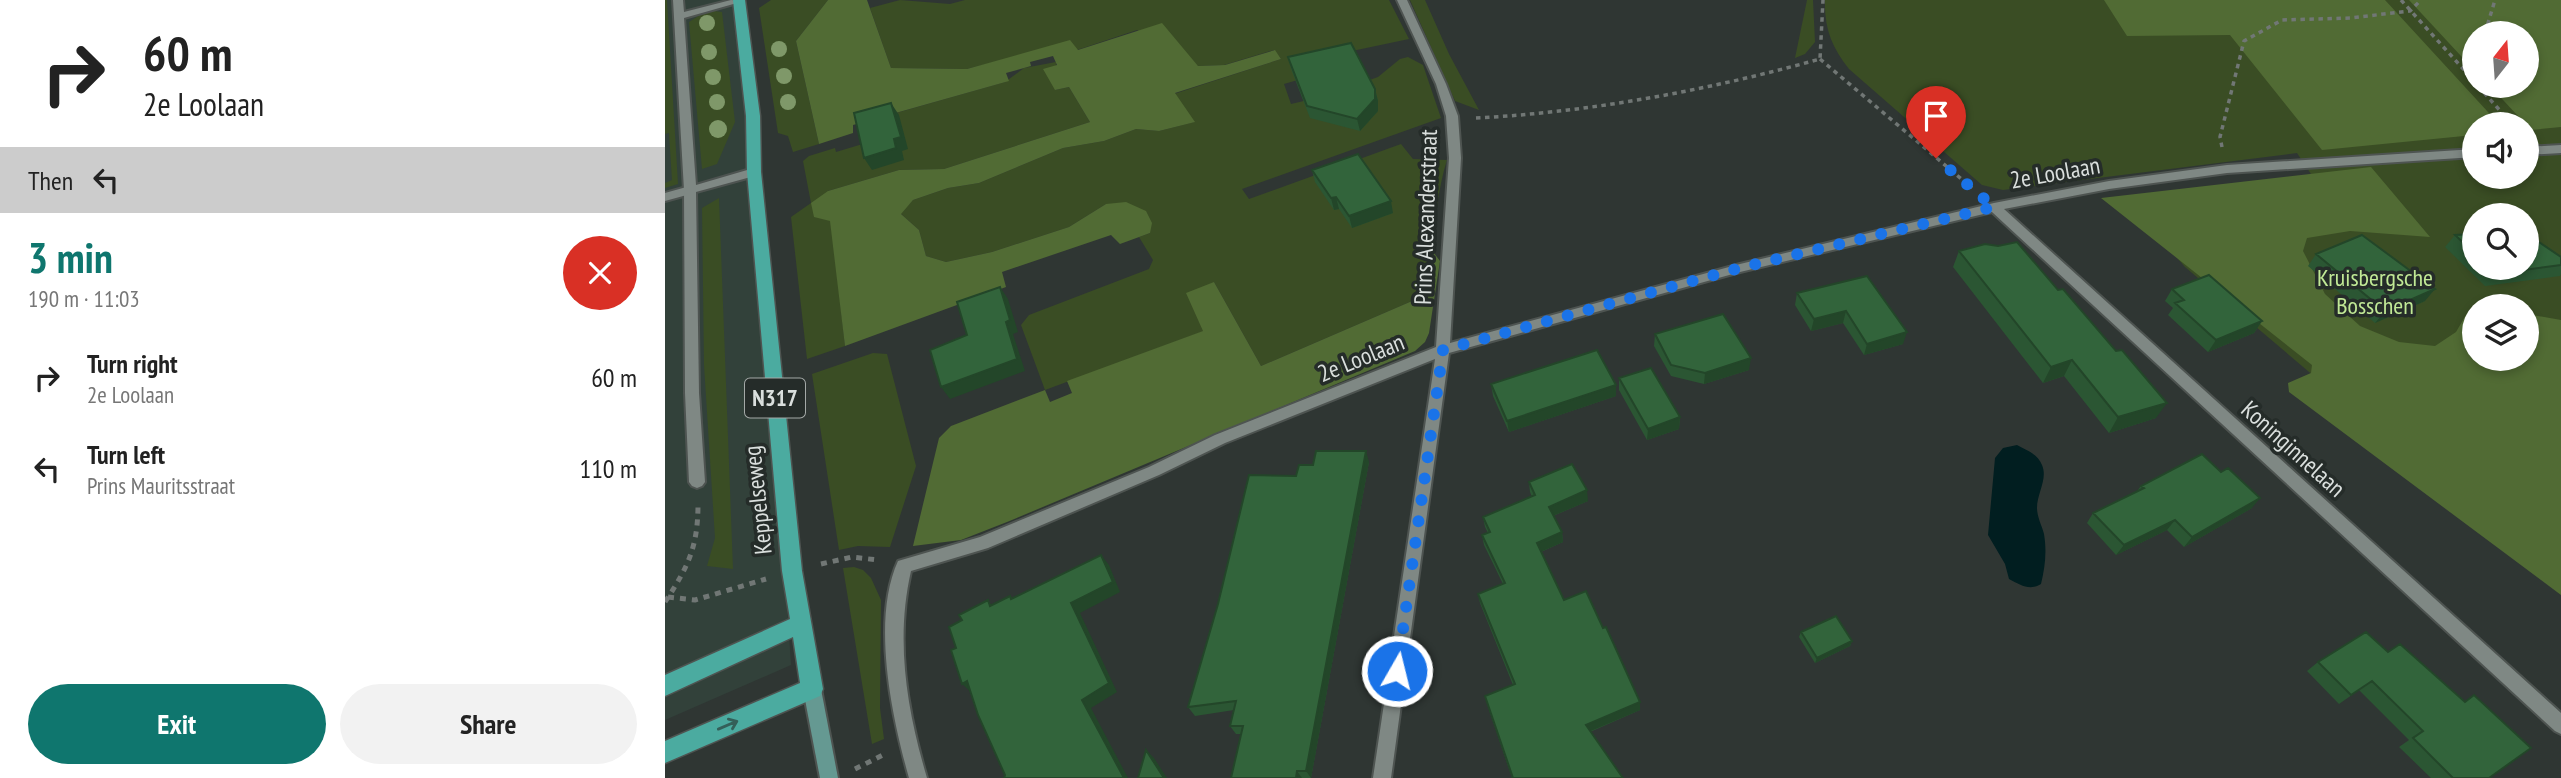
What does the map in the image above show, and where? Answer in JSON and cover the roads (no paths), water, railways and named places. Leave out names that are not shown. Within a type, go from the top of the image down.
[{"type":"main road","name":"Keppelseweg","points":[[739,1],[753,116],[754,172],[780,454],[800,624],[812,689],[837,776]]},
{"type":"main road","points":[[665,686],[800,624]]},
{"type":"main road","points":[[665,752],[812,689]]},
{"type":"street","points":[[678,0],[690,190],[692,393],[697,482]]},
{"type":"street","name":"Prins Alexanderstraat","points":[[1382,778],[1443,350],[1455,158],[1453,116],[1402,0]]},
{"type":"street","name":"Keppelseweg","points":[[679,16],[739,1]]},
{"type":"street","points":[[2539,150],[2561,149]]},
{"type":"street","name":"2e Loolaan","points":[[918,778],[907,743],[895,681],[897,588],[904,566],[982,543],[1154,471],[1220,439],[1443,350],[1740,268],[1994,207],[2109,186],[2227,169],[2462,154]]},
{"type":"street","points":[[665,197],[754,172]]},
{"type":"street","name":"Koninginnelaan","points":[[1994,207],[2561,725]]},
{"type":"water","points":[[2017,445],[2038,458],[2044,470],[2037,508],[2044,534],[2045,559],[2041,584],[2033,587],[2009,579],[2005,564],[1988,535],[1995,458],[2003,448]]},
{"type":"park label","name":"Kruisbergsche Bosschen","points":[[2375,292]]}]
